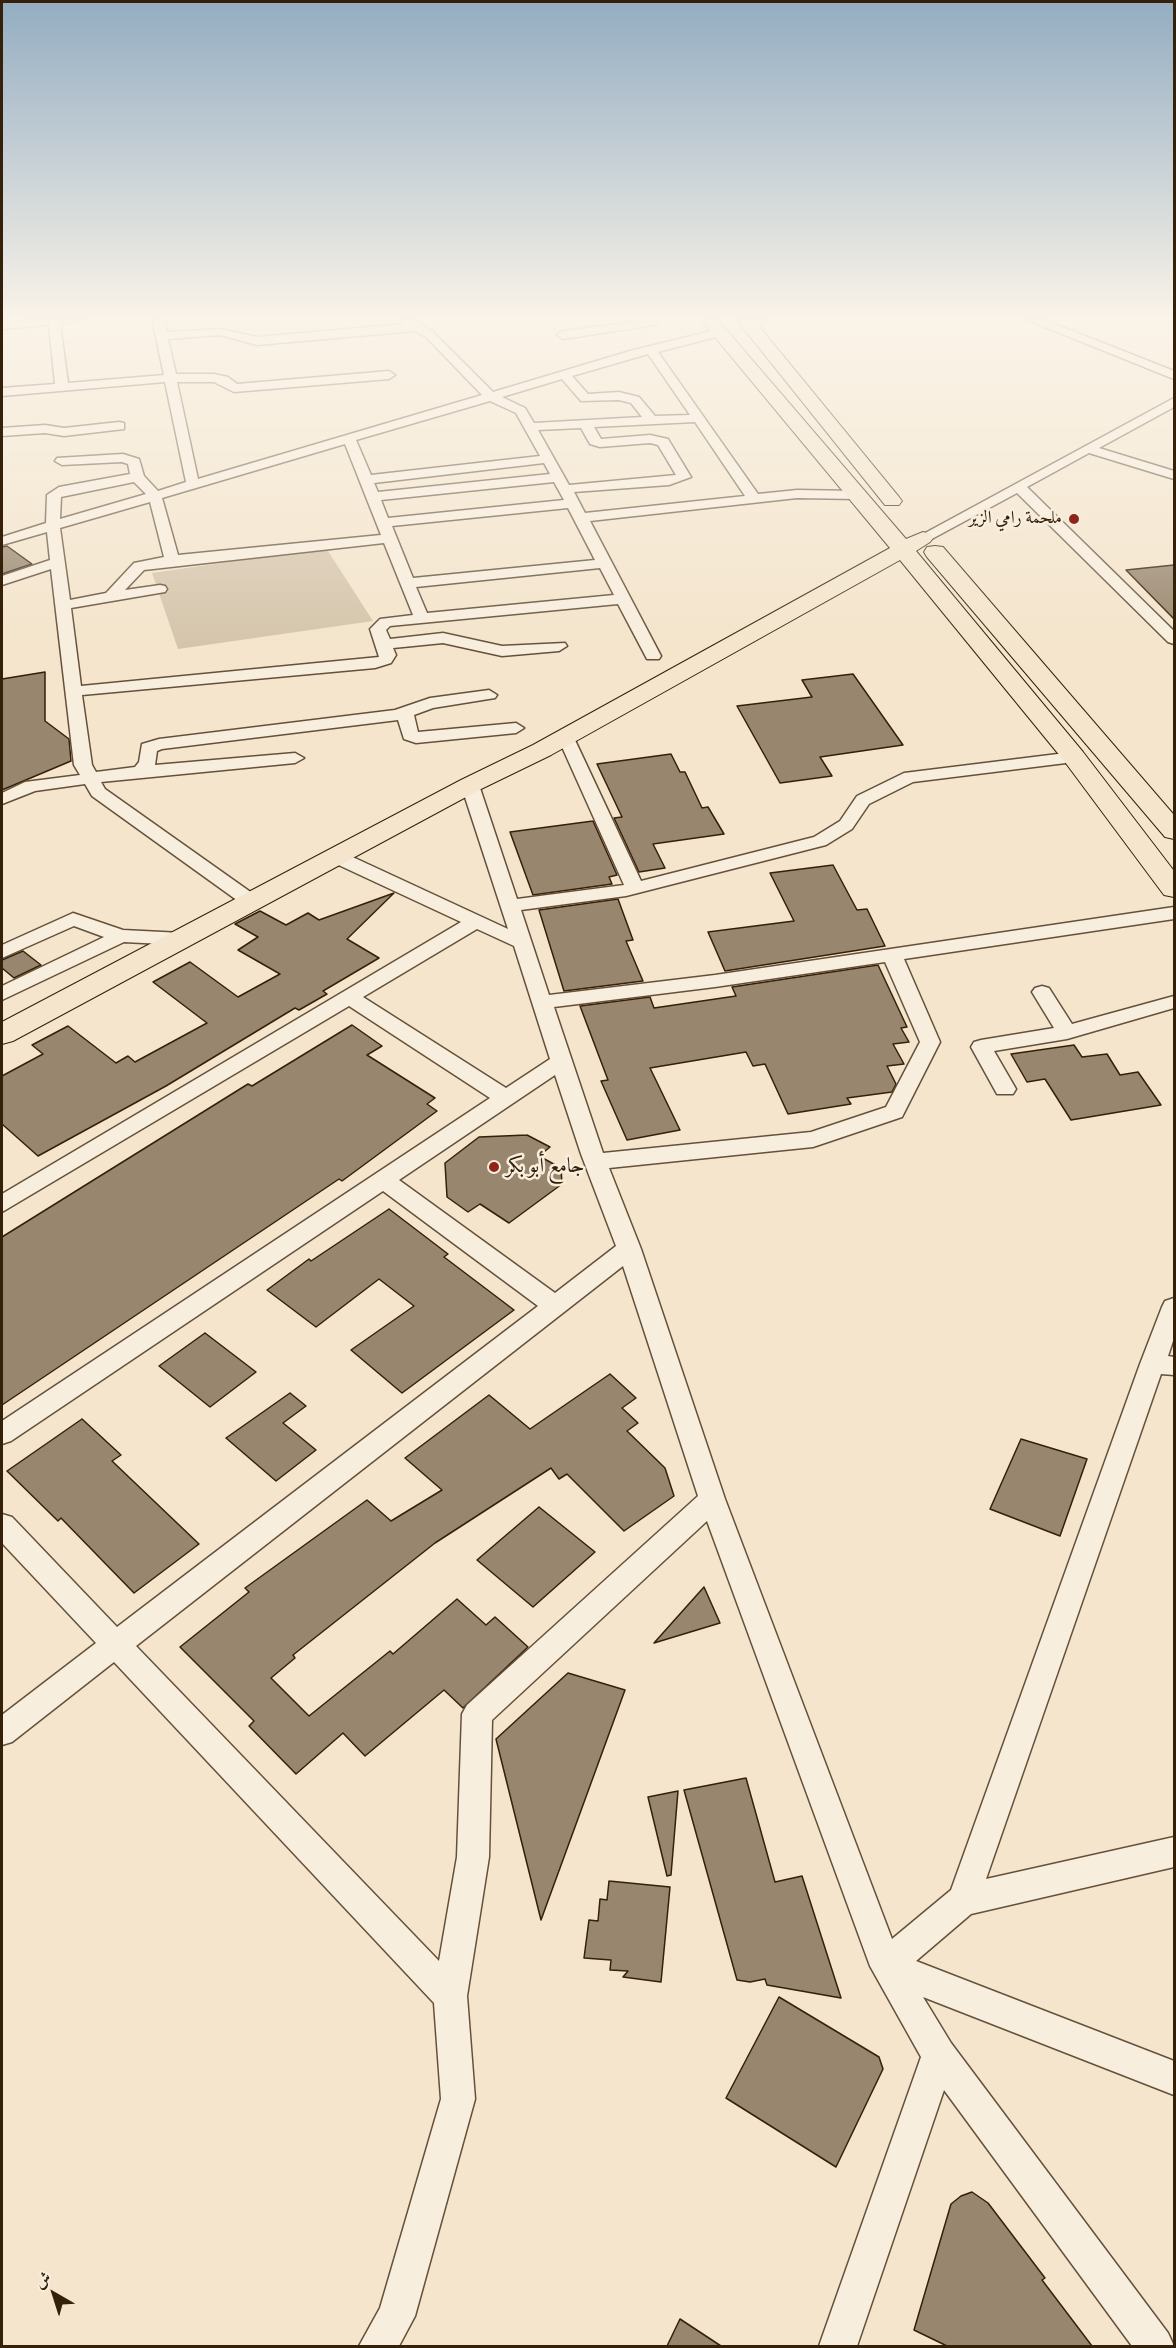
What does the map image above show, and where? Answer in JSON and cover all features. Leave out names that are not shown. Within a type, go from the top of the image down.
[{"type":"main road","points":[[801,429],[858,495],[913,544],[1174,829]]},
{"type":"main road","points":[[830,429],[913,544],[944,598],[1074,757],[1174,889]]},
{"type":"main road","points":[[2,1034],[470,785],[566,738],[913,544]]},
{"type":"main road","points":[[856,576],[897,579],[944,598]]},
{"type":"street","points":[[2,432],[45,429],[64,432],[95,429]]},
{"type":"street","points":[[181,429],[193,485]]},
{"type":"street","points":[[2,541],[380,429]]},
{"type":"street","points":[[531,429],[573,502],[653,656]]},
{"type":"street","points":[[372,496],[561,483],[669,481],[684,477],[663,442],[650,440],[600,443],[595,441],[588,429]]},
{"type":"street","points":[[705,429],[754,498]]},
{"type":"street","points":[[913,544],[1018,486],[1131,429]]},
{"type":"street","points":[[348,438],[422,619]]},
{"type":"street","points":[[1088,449],[1174,475]]},
{"type":"street","points":[[62,461],[123,458],[134,462],[137,477],[155,496],[172,560]]},
{"type":"street","points":[[365,480],[548,459]]},
{"type":"street","points":[[137,477],[58,492],[54,495],[53,527],[83,765],[98,792],[252,902]]},
{"type":"street","points":[[1018,486],[1174,639]]},
{"type":"street","points":[[581,518],[797,494],[858,495]]},
{"type":"street","points":[[383,523],[573,502]]},
{"type":"street","points":[[111,597],[139,566],[172,560],[389,538]]},
{"type":"street","points":[[2,581],[58,562]]},
{"type":"street","points":[[407,583],[605,563]]},
{"type":"street","points":[[64,605],[160,589]]},
{"type":"street","points":[[75,692],[375,663],[385,660],[388,655],[378,628],[380,625],[623,599]]},
{"type":"street","points":[[383,644],[443,638],[502,651],[559,646]]},
{"type":"street","points":[[140,772],[148,763],[148,748],[159,744],[405,714],[430,703],[489,695]]},
{"type":"street","points":[[405,714],[410,735],[416,738],[516,728]]},
{"type":"street","points":[[566,738],[635,888]]},
{"type":"street","points":[[510,906],[635,888],[820,841],[846,825],[863,800],[885,787],[910,777],[1074,757]]},
{"type":"street","points":[[2,799],[30,786],[140,772],[296,758]]},
{"type":"street","points":[[470,785],[520,942],[595,1162],[629,1249],[712,1499],[886,1966],[939,2055],[1155,2346]]},
{"type":"street","points":[[337,857],[520,942]]},
{"type":"street","points":[[541,1002],[892,955],[1174,913]]},
{"type":"street","points":[[2,952],[73,919],[121,936],[182,939]]},
{"type":"street","points":[[2,1204],[475,922]]},
{"type":"street","points":[[2,994],[121,936]]},
{"type":"street","points":[[595,1162],[813,1139],[894,1112],[930,1042],[892,955]]},
{"type":"street","points":[[1042,992],[1067,1032]]},
{"type":"street","points":[[350,997],[506,1098]]},
{"type":"street","points":[[1005,1089],[981,1047],[1067,1032],[1174,1002]]},
{"type":"street","points":[[2,1434],[561,1061]]},
{"type":"street","points":[[383,1180],[555,1306]]},
{"type":"street","points":[[2,1732],[629,1249]]},
{"type":"street","points":[[963,1900],[1163,1365],[1174,1307]]},
{"type":"street","points":[[378,2346],[396,2316],[458,2099],[450,1996],[473,1857],[477,1713],[712,1499]]},
{"type":"street","points":[[2,1525],[450,1996]]},
{"type":"street","points":[[886,1966],[963,1900],[1174,1852]]},
{"type":"street","points":[[886,1966],[1174,2078]]},
{"type":"street","points":[[838,2346],[939,2055]]},
{"type":"shaded area","points":[[326,548],[373,621],[178,649],[152,573]]},
{"type":"building","points":[[7,546],[32,564],[2,574],[2,547]]},
{"type":"building","points":[[1174,565],[1174,619],[1126,570]]},
{"type":"building","points":[[45,672],[45,721],[69,739],[71,761],[2,790],[2,679]]},
{"type":"building","points":[[853,674],[903,745],[820,757],[832,776],[780,783],[737,706],[812,697],[802,680]]},
{"type":"building","points":[[671,754],[680,772],[685,772],[702,808],[708,807],[724,834],[653,844],[665,868],[639,872],[614,818],[622,817],[597,764]]},
{"type":"building","points":[[593,821],[617,875],[609,877],[612,884],[533,895],[510,832]]},
{"type":"building","points":[[833,865],[857,910],[867,909],[885,946],[725,971],[708,932],[794,921],[770,873]]},
{"type":"building","points":[[394,893],[347,939],[379,958],[323,991],[327,994],[299,1010],[295,1008],[166,1086],[38,1156],[2,1124],[2,1076],[43,1054],[32,1045],[68,1026],[116,1063],[128,1056],[135,1062],[207,1023],[153,982],[190,962],[238,997],[280,974],[238,950],[258,937],[235,924],[260,911],[286,925],[308,913],[319,920]]},
{"type":"building","points":[[618,899],[633,940],[626,941],[643,981],[564,991],[539,910]]},
{"type":"building","points":[[23,951],[41,965],[14,978],[2,968],[2,960]]},
{"type":"building","points":[[878,965],[907,1027],[901,1028],[909,1042],[893,1044],[904,1064],[887,1066],[896,1084],[892,1092],[847,1098],[851,1104],[788,1114],[765,1064],[753,1066],[746,1052],[650,1068],[680,1130],[627,1140],[601,1081],[608,1080],[580,1006],[650,997],[654,1008],[736,996],[732,987]]},
{"type":"building","points":[[352,1025],[382,1046],[367,1055],[435,1098],[427,1104],[437,1111],[342,1181],[339,1179],[2,1405],[2,1237],[248,1084],[252,1086]]},
{"type":"building","points":[[1074,1045],[1082,1057],[1107,1054],[1120,1075],[1138,1072],[1161,1105],[1071,1120],[1045,1079],[1027,1082],[1011,1054]]},
{"type":"building","points":[[527,1135],[550,1147],[539,1156],[561,1168],[562,1184],[509,1223],[480,1204],[468,1212],[447,1197],[445,1163],[479,1137]]},
{"type":"building","points":[[389,1209],[448,1254],[444,1257],[514,1310],[402,1393],[351,1350],[414,1306],[379,1279],[316,1327],[267,1290],[309,1259],[311,1261]]},
{"type":"building","points":[[205,1333],[256,1372],[210,1407],[159,1366]]},
{"type":"building","points":[[610,1374],[636,1398],[622,1408],[638,1423],[627,1431],[665,1468],[674,1496],[624,1531],[567,1474],[559,1479],[551,1468],[435,1543],[293,1655],[295,1658],[271,1678],[309,1716],[390,1651],[393,1654],[457,1599],[486,1625],[495,1617],[528,1647],[463,1708],[444,1690],[365,1756],[343,1733],[296,1774],[249,1726],[254,1721],[180,1647],[249,1592],[245,1588],[367,1500],[391,1521],[442,1490],[405,1458],[489,1395],[530,1429]]},
{"type":"building","points":[[290,1393],[306,1406],[283,1423],[316,1450],[276,1481],[226,1438]]},
{"type":"building","points":[[82,1419],[121,1455],[112,1461],[199,1544],[134,1593],[61,1518],[58,1521],[7,1471]]},
{"type":"building","points":[[1021,1439],[1087,1459],[1060,1536],[990,1509]]},
{"type":"building","points":[[539,1507],[595,1552],[533,1607],[477,1560]]},
{"type":"building","points":[[704,1587],[720,1623],[654,1643]]},
{"type":"building","points":[[568,1673],[625,1690],[541,1920],[496,1739]]},
{"type":"building","points":[[746,1778],[775,1882],[802,1876],[841,1998],[767,1985],[765,1979],[750,1982],[737,1980],[684,1790]]},
{"type":"building","points":[[678,1791],[671,1875],[667,1876],[648,1797]]},
{"type":"building","points":[[609,1881],[670,1887],[661,1982],[623,1977],[628,1971],[610,1970],[611,1960],[584,1958],[589,1920],[598,1921],[600,1899],[607,1900]]},
{"type":"building","points":[[779,1997],[879,2057],[883,2069],[836,2167],[726,2098]]},
{"type":"building","points":[[972,2192],[988,2203],[1045,2278],[1042,2280],[1092,2346],[947,2346],[914,2330],[951,2204],[961,2196]]},
{"type":"building","points":[[680,2319],[721,2346],[667,2346]]},
{"type":"place","name":"ملحمة رامي الزير","points":[[1074,519]]},
{"type":"place","name":"جامع أبو بكر","points":[[494,1167]]}]
